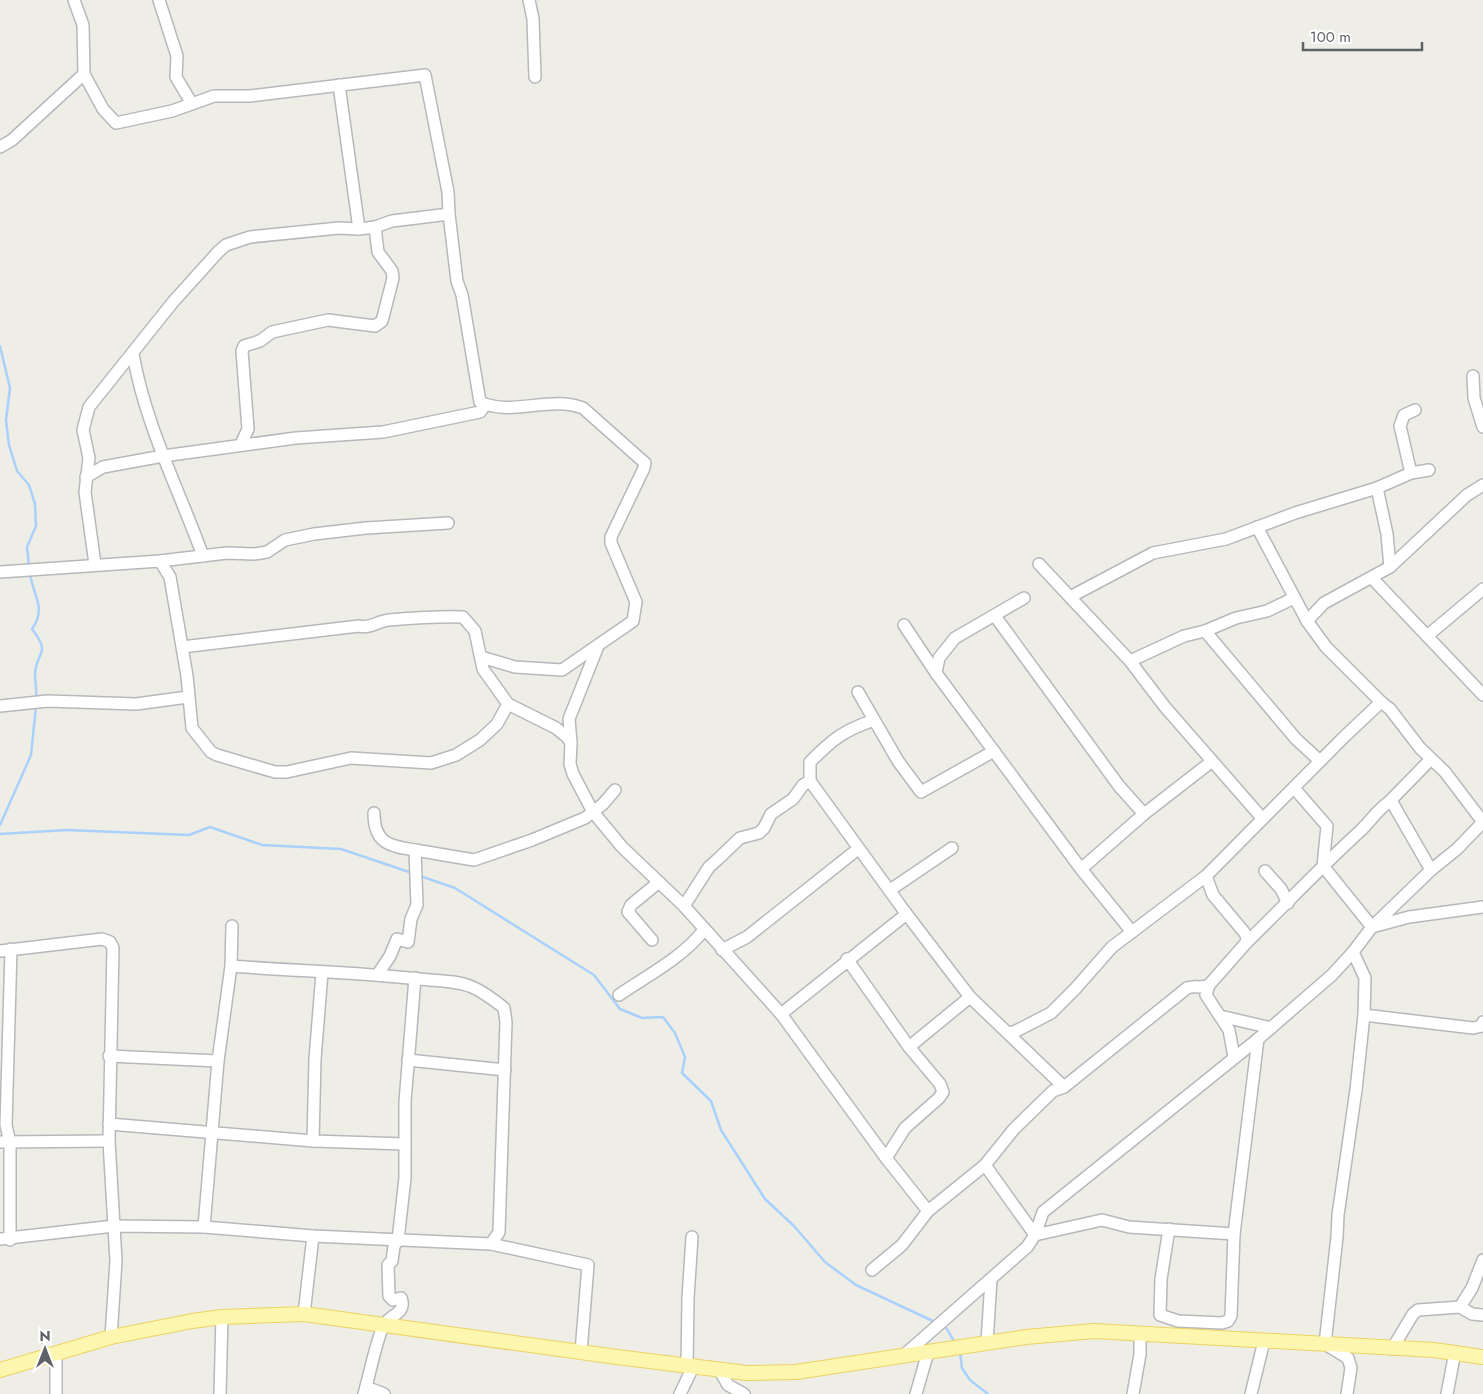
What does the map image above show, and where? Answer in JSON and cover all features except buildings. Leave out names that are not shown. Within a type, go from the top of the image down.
[{"type":"main road","points":[[0,1370],[111,1337],[222,1317],[304,1314],[720,1371],[796,1372],[987,1343],[1094,1331],[1455,1352],[1483,1357]]},
{"type":"street","points":[[74,0],[83,25],[84,74],[103,109],[116,123],[172,112],[214,96],[250,96],[425,75],[448,192],[457,280],[462,294],[480,402],[509,407],[558,403],[572,404],[583,408],[645,463],[610,543],[636,602],[633,620],[562,670],[515,666],[481,657]]},
{"type":"street","points":[[159,0],[177,56],[176,77],[192,104]]},
{"type":"street","points":[[529,0],[533,19],[535,77]]},
{"type":"street","points":[[0,147],[12,140],[84,74]]},
{"type":"street","points":[[339,85],[359,229]]},
{"type":"street","points":[[95,564],[85,504],[89,458],[84,430],[85,416],[89,407],[173,302],[226,245],[250,237],[339,228],[359,229],[375,227],[392,221],[449,214]]},
{"type":"street","points":[[241,444],[248,429],[242,351],[244,346],[260,340],[272,332],[319,322],[337,320],[375,326],[382,320],[393,278],[392,271],[378,252],[375,227]]},
{"type":"street","points":[[133,354],[137,378],[163,456],[203,556]]},
{"type":"street","points":[[1474,376],[1474,398],[1483,427]]},
{"type":"street","points":[[86,477],[103,467],[241,444],[354,432],[383,432],[480,412],[485,404]]},
{"type":"street","points":[[1410,474],[1400,426],[1404,415],[1415,410]]},
{"type":"street","points":[[1070,597],[1154,553],[1226,539],[1377,488],[1410,474],[1429,470]]},
{"type":"street","points":[[1307,621],[1324,603],[1390,567],[1467,495],[1483,485]]},
{"type":"street","points":[[1377,488],[1387,534],[1390,567]]},
{"type":"street","points":[[0,572],[160,561],[227,553],[254,554],[267,552],[285,540],[314,534],[366,528],[448,523]]},
{"type":"street","points":[[903,1356],[1027,1247],[1035,1235],[1043,1212],[1258,1039],[1332,975],[1372,927],[1431,870],[1457,849],[1483,822],[1456,786],[1390,709],[1326,647],[1307,621],[1257,527]]},
{"type":"street","points":[[160,561],[170,577],[187,676],[192,728],[211,752],[275,772],[288,772],[351,758],[423,763],[438,762],[456,755],[480,740],[497,724],[508,704]]},
{"type":"street","points":[[1039,564],[1130,661],[1211,762],[1262,818]]},
{"type":"street","points":[[1372,578],[1483,694]]},
{"type":"street","points":[[1427,636],[1483,589]]},
{"type":"street","points":[[936,674],[939,658],[955,638],[1024,598]]},
{"type":"street","points":[[1130,661],[1184,636],[1206,631],[1236,618],[1267,611],[1294,598]]},
{"type":"street","points":[[182,647],[359,626],[366,628],[388,620],[402,621],[439,616],[463,617],[474,631],[483,669],[508,704],[556,728],[571,743]]},
{"type":"street","points":[[994,616],[1119,786],[1144,814]]},
{"type":"street","points":[[904,625],[936,674],[1081,868],[1132,932]]},
{"type":"street","points":[[1206,631],[1296,739],[1320,761]]},
{"type":"street","points":[[598,646],[569,719],[570,764],[573,774],[593,812],[622,847],[684,906],[780,1014],[886,1158],[928,1211]]},
{"type":"street","points":[[858,692],[898,761],[921,792],[994,751]]},
{"type":"street","points":[[0,706],[48,701],[136,704],[188,697]]},
{"type":"street","points":[[1008,1033],[1016,1031],[1060,1005],[1100,959],[1132,932],[1206,876],[1262,818],[1381,702]]},
{"type":"street","points":[[874,720],[846,730],[820,752],[810,762],[810,781],[858,849],[970,997],[1064,1087]]},
{"type":"street","points":[[1206,989],[1246,943],[1431,759]]},
{"type":"street","points":[[1081,868],[1144,814],[1211,762]]},
{"type":"street","points":[[684,906],[710,867],[718,859],[740,838],[759,833],[764,828],[771,814],[793,799],[803,785],[810,781]]},
{"type":"street","points":[[1294,788],[1328,826],[1323,866],[1372,927]]},
{"type":"street","points":[[374,813],[378,834],[383,842],[389,846],[474,860],[565,827],[593,812],[615,790]]},
{"type":"street","points":[[1389,802],[1393,804],[1413,836],[1431,870]]},
{"type":"street","points":[[890,890],[952,848]]},
{"type":"street","points":[[722,950],[747,938],[858,849]]},
{"type":"street","points":[[378,974],[390,956],[397,939],[408,942],[410,936],[411,919],[417,904],[415,850]]},
{"type":"street","points":[[1264,871],[1281,889],[1288,903]]},
{"type":"street","points":[[1206,876],[1213,896],[1244,932],[1247,938],[1246,943]]},
{"type":"street","points":[[652,940],[628,912],[631,904],[659,882]]},
{"type":"street","points":[[1372,927],[1409,917],[1483,907]]},
{"type":"street","points":[[780,1014],[847,959],[904,916],[905,912]]},
{"type":"street","points":[[204,1227],[218,1061],[231,966],[232,926]]},
{"type":"street","points":[[619,995],[674,958],[696,940],[704,930]]},
{"type":"street","points":[[111,1337],[116,1261],[114,1226],[108,1141],[113,948],[110,942],[102,939],[6,950],[4,1044],[6,1125],[5,1239],[114,1226],[204,1227],[313,1236],[491,1244],[588,1265],[581,1352]]},
{"type":"street","points":[[1347,1394],[1351,1368],[1348,1358],[1325,1344],[1338,1214],[1356,1090],[1364,1016],[1365,978],[1353,952]]},
{"type":"street","points":[[847,959],[909,1047],[940,1084],[943,1092],[905,1128],[886,1158]]},
{"type":"street","points":[[231,966],[322,973],[378,974],[471,986],[488,995],[504,1008],[506,1022],[505,1070],[499,1232],[491,1244]]},
{"type":"street","points":[[313,1141],[315,1059],[322,973]]},
{"type":"street","points":[[384,1394],[365,1391],[383,1325],[402,1309],[404,1303],[401,1298],[393,1300],[389,1296],[388,1264],[392,1261],[394,1246],[398,1240],[405,1178],[408,1060],[415,978]]},
{"type":"street","points":[[872,1270],[902,1245],[928,1211],[985,1165],[1014,1129],[1053,1091],[1064,1087],[1188,988],[1194,986],[1206,989],[1229,1030],[1234,1057]]},
{"type":"street","points":[[909,1047],[970,997]]},
{"type":"street","points":[[1220,1016],[1270,1028]]},
{"type":"street","points":[[1364,1016],[1480,1026]]},
{"type":"street","points":[[1169,1229],[1158,1308],[1160,1315],[1178,1321],[1222,1323],[1228,1321],[1231,1316],[1234,1234],[1258,1039]]},
{"type":"street","points":[[109,1056],[218,1061]]},
{"type":"street","points":[[408,1060],[505,1070]]},
{"type":"street","points":[[109,1124],[313,1141],[405,1144]]},
{"type":"street","points":[[5,1142],[108,1141]]},
{"type":"street","points":[[985,1165],[1035,1235]]},
{"type":"street","points":[[1035,1235],[1102,1220],[1129,1227],[1234,1234]]},
{"type":"street","points":[[304,1314],[313,1236]]},
{"type":"street","points":[[680,1394],[690,1366],[692,1236]]},
{"type":"street","points":[[1460,1307],[1472,1288],[1483,1260]]},
{"type":"street","points":[[987,1343],[991,1279]]},
{"type":"street","points":[[1392,1349],[1413,1314],[1418,1310],[1460,1307],[1472,1314],[1483,1315]]},
{"type":"street","points":[[220,1394],[222,1317]]},
{"type":"street","points":[[1176,1335],[1178,1321]]},
{"type":"street","points":[[1133,1394],[1140,1354],[1140,1333]]},
{"type":"street","points":[[1251,1394],[1264,1341]]},
{"type":"street","points":[[916,1394],[928,1352]]},
{"type":"street","points":[[1447,1394],[1455,1352]]},
{"type":"street","points":[[56,1354],[56,1394]]},
{"type":"street","points":[[720,1371],[728,1385],[744,1394]]},
{"type":"waterway","points":[[0,346],[10,388],[6,420],[9,445],[17,471],[29,485],[35,504],[36,526],[27,547],[29,566]]},
{"type":"waterway","points":[[30,574],[39,608],[32,629],[38,637],[42,649],[35,674],[36,698]]},
{"type":"waterway","points":[[0,825],[31,755],[36,706]]},
{"type":"waterway","points":[[0,834],[67,830],[189,835],[210,827],[262,845],[341,849],[412,873]]},
{"type":"waterway","points":[[420,876],[455,888],[594,975],[620,1009],[642,1018],[663,1017],[675,1033],[685,1057],[682,1073],[711,1101],[721,1130],[765,1199],[794,1226],[825,1262],[856,1285],[935,1322]]},
{"type":"waterway","points":[[942,1326],[947,1329],[955,1343]]},
{"type":"waterway","points":[[960,1352],[962,1368],[970,1380],[988,1394]]}]
